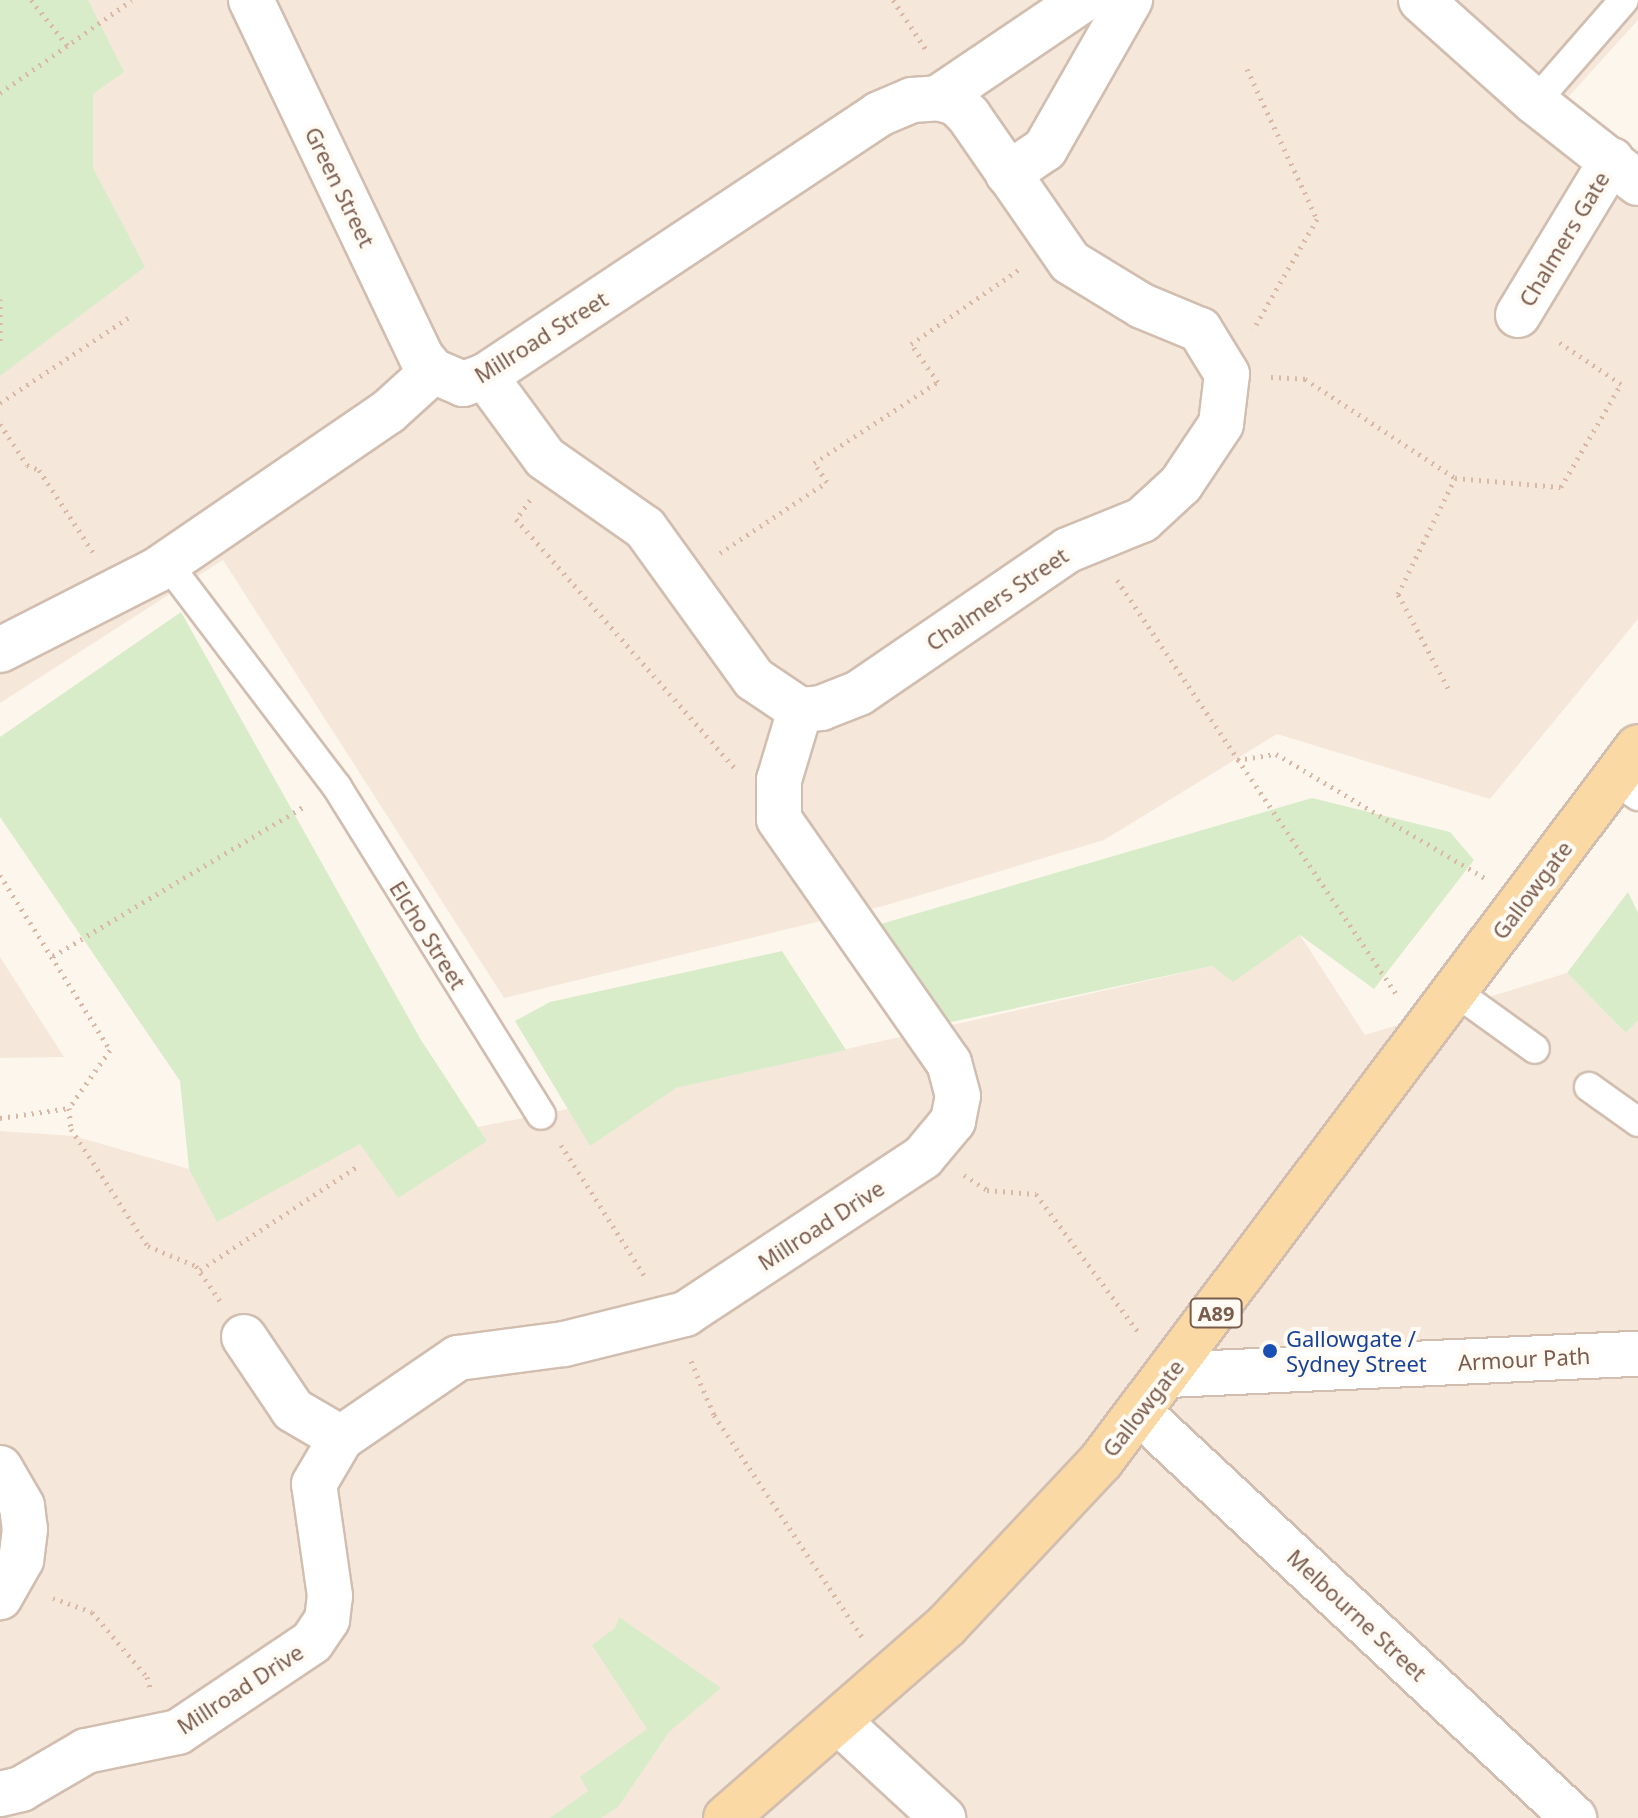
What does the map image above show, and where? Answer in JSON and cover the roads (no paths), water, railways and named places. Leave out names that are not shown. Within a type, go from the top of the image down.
[{"type":"main road","name":"Gallowgate","points":[[726,1818],[889,1678],[1030,1541],[1140,1413],[1524,901],[1630,775]]},
{"type":"street","name":"Green Street","points":[[251,0],[422,358],[433,371]]},
{"type":"street","name":"Millroad Street","points":[[433,371],[463,384],[485,376],[879,114],[902,103],[945,93],[1083,0]]},
{"type":"street","points":[[945,93],[963,110],[1008,174],[1045,149],[1130,0]]},
{"type":"street","points":[[1421,0],[1535,102],[1625,172]]},
{"type":"street","name":"Chalmers Gate","points":[[1518,315],[1625,172]]},
{"type":"street","name":"Chalmers Street","points":[[800,710],[840,702],[876,682],[1090,540],[1142,520],[1181,484],[1221,424],[1227,374],[1200,330],[1142,306],[1089,275],[1055,245],[1008,174]]},
{"type":"street","points":[[0,650],[167,563],[388,412],[433,371]]},
{"type":"street","points":[[485,376],[553,466],[645,528],[754,679],[800,710]]},
{"type":"street","name":"Millroad Drive","points":[[0,1794],[21,1789],[86,1751],[155,1740],[190,1725],[301,1650],[323,1628],[330,1596],[314,1484],[341,1438],[458,1358],[564,1344],[673,1319],[941,1142],[958,1096],[949,1063],[790,839],[777,808],[786,750],[800,710]]},
{"type":"street","points":[[244,1337],[293,1410],[341,1438]]},
{"type":"street","name":"Armour Path","points":[[1169,1375],[1638,1354]]},
{"type":"street","name":"Melbourne Street","points":[[1140,1413],[1574,1818]]},
{"type":"street","points":[[0,1468],[24,1516],[25,1544],[8,1585]]},
{"type":"street","points":[[839,1722],[943,1818]]},
{"type":"lane","points":[[1535,102],[1624,0]]},
{"type":"lane","name":"Elcho Street","points":[[167,563],[337,787],[541,1115]]},
{"type":"lane","points":[[1456,992],[1535,1049]]},
{"type":"lane","points":[[1589,1087],[1638,1122]]},
{"type":"place","name":"Gallowgate / Sydney Street","points":[[1270,1351]]}]
